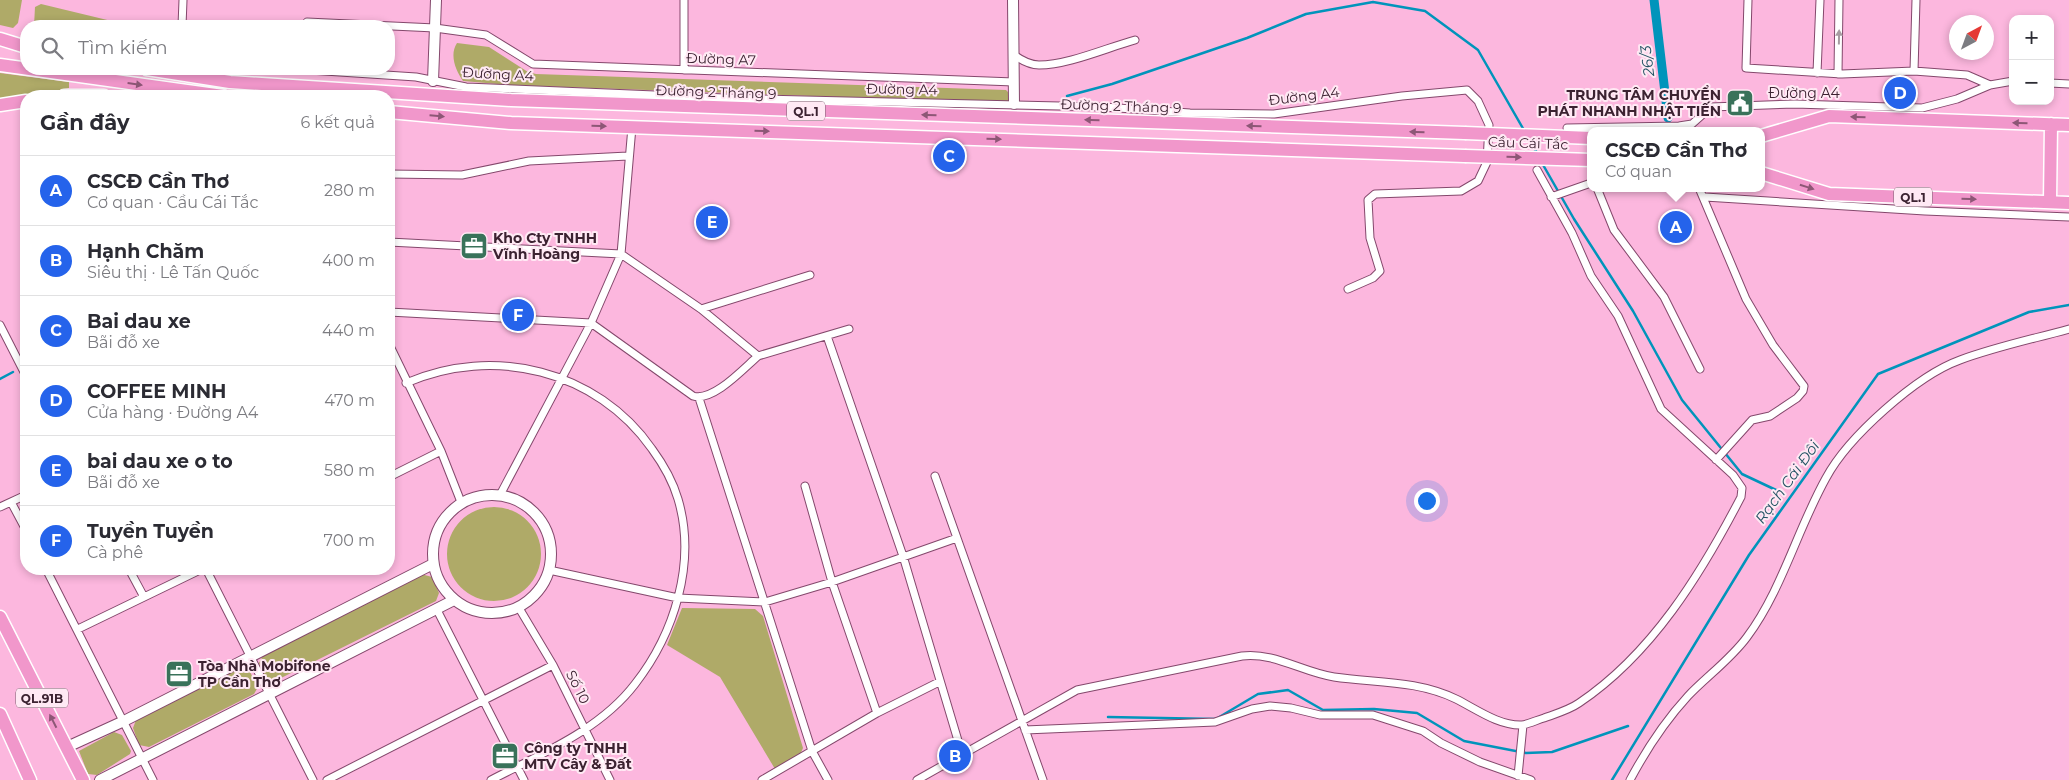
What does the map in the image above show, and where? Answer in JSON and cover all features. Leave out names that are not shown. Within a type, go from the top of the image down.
[{"type":"highway","points":[[0,39],[20,47]]},
{"type":"highway","points":[[0,47],[20,49]]},
{"type":"highway","points":[[0,65],[20,68]]},
{"type":"highway","points":[[72,75],[180,90]]},
{"type":"highway","name":"Đường 2 Tháng 9","points":[[185,75],[230,82],[355,90]]},
{"type":"highway","name":"Đường 2 Tháng 9","points":[[395,93],[511,100],[1465,134]]},
{"type":"highway","points":[[0,105],[20,102]]},
{"type":"highway","name":"QL.1","points":[[395,113],[511,123],[632,127]]},
{"type":"highway","points":[[1765,135],[1829,116],[2069,125]]},
{"type":"highway","points":[[2050,202],[2051,124]]},
{"type":"highway","name":"Cầu Cái Tắc","points":[[632,127],[1587,160]]},
{"type":"highway","name":"Cầu Cái Tắc","points":[[1465,134],[1587,138]]},
{"type":"highway","name":"QL.1","points":[[1765,174],[1829,194],[2069,202]]},
{"type":"highway","name":"QL.91B","points":[[0,617],[83,780]]},
{"type":"highway","name":"QL.91B","points":[[0,714],[30,780]]},
{"type":"street","points":[[182,20],[183,0]]},
{"type":"street","points":[[433,80],[436,0]]},
{"type":"street","points":[[684,0],[684,70]]},
{"type":"street","points":[[1013,0],[1014,104]]},
{"type":"street","points":[[1748,0],[1746,68],[1838,74],[1914,71],[1967,75],[1990,85]]},
{"type":"street","points":[[1817,72],[1820,0]]},
{"type":"street","points":[[1838,74],[1840,0]]},
{"type":"street","points":[[1914,71],[1916,0]]},
{"type":"street","name":"Đường A7","points":[[395,26],[435,28],[486,36],[533,64],[1014,82]]},
{"type":"street","points":[[1014,55],[1028,63],[1039,65],[1070,59],[1135,40]]},
{"type":"street","name":"Đường A4","points":[[370,75],[433,80],[466,87],[726,98],[1104,107],[1190,113],[1274,114],[1461,89],[1473,94],[1489,125],[1488,162],[1478,181],[1461,191],[1375,194],[1368,200],[1370,238],[1380,271],[1373,278],[1348,289]]},
{"type":"street","name":"Đường A4","points":[[1623,127],[1692,124],[1711,107],[1795,104],[1922,108],[1957,100],[1990,85],[2009,82]]},
{"type":"street","points":[[2054,83],[2069,84]]},
{"type":"street","points":[[500,495],[591,323],[621,254],[632,127]]},
{"type":"street","name":"Đường A4","points":[[1567,128],[1587,128]]},
{"type":"street","points":[[395,174],[462,175],[529,161],[628,156]]},
{"type":"street","points":[[916,780],[1077,690],[1253,655],[1269,657],[1332,676],[1399,682],[1424,687],[1454,698],[1506,723],[1523,724],[1577,705],[1620,670],[1659,627],[1712,552],[1740,496],[1742,488],[1741,483],[1719,457],[1661,409],[1618,316],[1591,276],[1554,196],[1537,170]]},
{"type":"street","points":[[1554,196],[1587,184]]},
{"type":"street","points":[[1599,192],[1614,230],[1664,297],[1700,368]]},
{"type":"street","points":[[1701,192],[1746,299],[1773,345],[1802,381],[1803,391],[1797,398],[1770,416],[1752,420],[1719,457]]},
{"type":"street","points":[[1704,197],[1925,212],[2069,217]]},
{"type":"street","points":[[395,242],[621,254],[700,309],[758,356]]},
{"type":"street","points":[[700,309],[810,275]]},
{"type":"street","points":[[395,312],[591,323],[693,396],[699,398],[713,394],[758,356],[849,329]]},
{"type":"street","points":[[0,325],[20,364]]},
{"type":"street","points":[[1630,780],[1645,752],[1687,698],[1746,639],[1775,585],[1825,479],[1852,441],[1903,395],[1942,368],[1960,360],[2069,329]]},
{"type":"street","points":[[827,336],[903,556],[962,754]]},
{"type":"street","points":[[395,358],[441,452],[461,502]]},
{"type":"street","points":[[406,383],[452,368],[480,365],[527,369],[561,377],[613,408],[646,441],[661,462],[678,499],[685,542],[684,569],[678,598],[656,651],[640,677],[614,707],[586,729],[491,780]]},
{"type":"street","points":[[699,398],[812,751],[828,780]]},
{"type":"street","points":[[395,474],[441,452]]},
{"type":"street","points":[[935,476],[1043,780]]},
{"type":"street","points":[[805,486],[832,582],[877,713]]},
{"type":"street","points":[[480,495],[500,495],[518,500],[533,511],[544,526],[551,544],[549,570],[545,581],[534,597],[518,608],[502,613],[485,613],[468,609],[454,600],[440,584],[432,564],[432,546],[437,528],[447,513],[461,502],[480,495]]},
{"type":"street","points":[[0,508],[20,498]]},
{"type":"street","points":[[11,502],[20,519]]},
{"type":"street","points":[[549,570],[678,598],[765,602],[832,582],[957,538]]},
{"type":"street","points":[[67,746],[124,721],[432,564]]},
{"type":"street","points":[[49,575],[154,780]]},
{"type":"street","points":[[132,575],[144,597]]},
{"type":"street","points":[[78,629],[191,575]]},
{"type":"street","points":[[207,575],[312,780]]},
{"type":"street","points":[[100,780],[454,600]]},
{"type":"street","points":[[436,608],[524,780]]},
{"type":"street","name":"Số 10","points":[[518,608],[553,665],[610,780]]},
{"type":"street","points":[[327,780],[553,665]]},
{"type":"street","points":[[762,780],[877,713],[939,682]]},
{"type":"street","points":[[1025,730],[1215,722],[1252,709],[1270,706],[1298,709],[1320,715],[1374,715],[1423,731],[1441,743],[1480,762],[1531,780]]},
{"type":"street","points":[[1518,776],[1523,724]]},
{"type":"shaded area","points":[[0,0],[22,0],[18,23],[13,28],[0,25]]},
{"type":"shaded area","points":[[41,4],[106,20],[34,20],[35,7]]},
{"type":"shaded area","points":[[457,43],[489,47],[528,72],[536,74],[1006,90],[1009,93],[1009,100],[1007,103],[509,85],[463,81],[456,68],[454,58]]},
{"type":"shaded area","points":[[0,73],[69,82],[69,88],[60,90],[20,90],[20,99],[0,103]]},
{"type":"shaded area","points":[[494,507],[512,510],[527,521],[538,536],[541,554],[538,572],[527,587],[512,598],[494,601],[476,598],[461,587],[450,572],[447,554],[450,536],[461,521],[476,510]]},
{"type":"shaded area","points":[[421,574],[432,577],[439,593],[436,601],[275,681],[267,681],[259,663],[264,654]]},
{"type":"shaded area","points":[[682,608],[755,609],[763,616],[803,748],[800,755],[775,769],[720,677],[667,645]]},
{"type":"shaded area","points":[[242,666],[249,670],[258,687],[254,694],[149,747],[139,745],[133,728],[136,720]]},
{"type":"shaded area","points":[[114,732],[122,735],[131,751],[130,754],[97,775],[88,774],[79,751]]},
{"type":"waterway","name":"26/3","points":[[1654,0],[1668,118]]},
{"type":"waterway","points":[[1067,96],[1112,84],[1247,38],[1306,14],[1373,2],[1425,11],[1478,50],[1525,132]]},
{"type":"waterway","points":[[1530,141],[1537,153]]},
{"type":"waterway","points":[[1542,163],[1574,219],[1633,311],[1682,400],[1742,474],[1776,490]]},
{"type":"waterway","name":"Rạch Cái Đôi","points":[[1612,780],[1749,555],[1878,374],[2029,312],[2069,305]]},
{"type":"waterway","points":[[0,379],[13,372]]},
{"type":"waterway","points":[[1108,717],[1216,719],[1258,694],[1288,690],[1323,710],[1374,709],[1417,713],[1464,741],[1526,753],[1552,752],[1628,726]]},
{"type":"place","name":"COFFEE MINH","points":[[1900,93]]},
{"type":"place","name":"TRUNG TÂM CHUYỂN PHÁT NHANH NHẬT TIẾN","points":[[1740,103]]},
{"type":"place","name":"Bai dau xe","points":[[949,156]]},
{"type":"place","name":"bai dau xe o to","points":[[712,222]]},
{"type":"place","name":"CSCĐ Cần Thơ","points":[[1676,227]]},
{"type":"place","name":"Kho Cty TNHH Vĩnh Hoàng","points":[[474,246]]},
{"type":"place","name":"Tuyền Tuyền","points":[[518,315]]},
{"type":"place","name":"Tòa Nhà Mobifone TP Cần Thơ","points":[[179,674]]},
{"type":"place","name":"Công ty TNHH MTV Cây & Đất","points":[[505,756]]},
{"type":"place","name":"Hạnh Chăm","points":[[955,756]]}]
